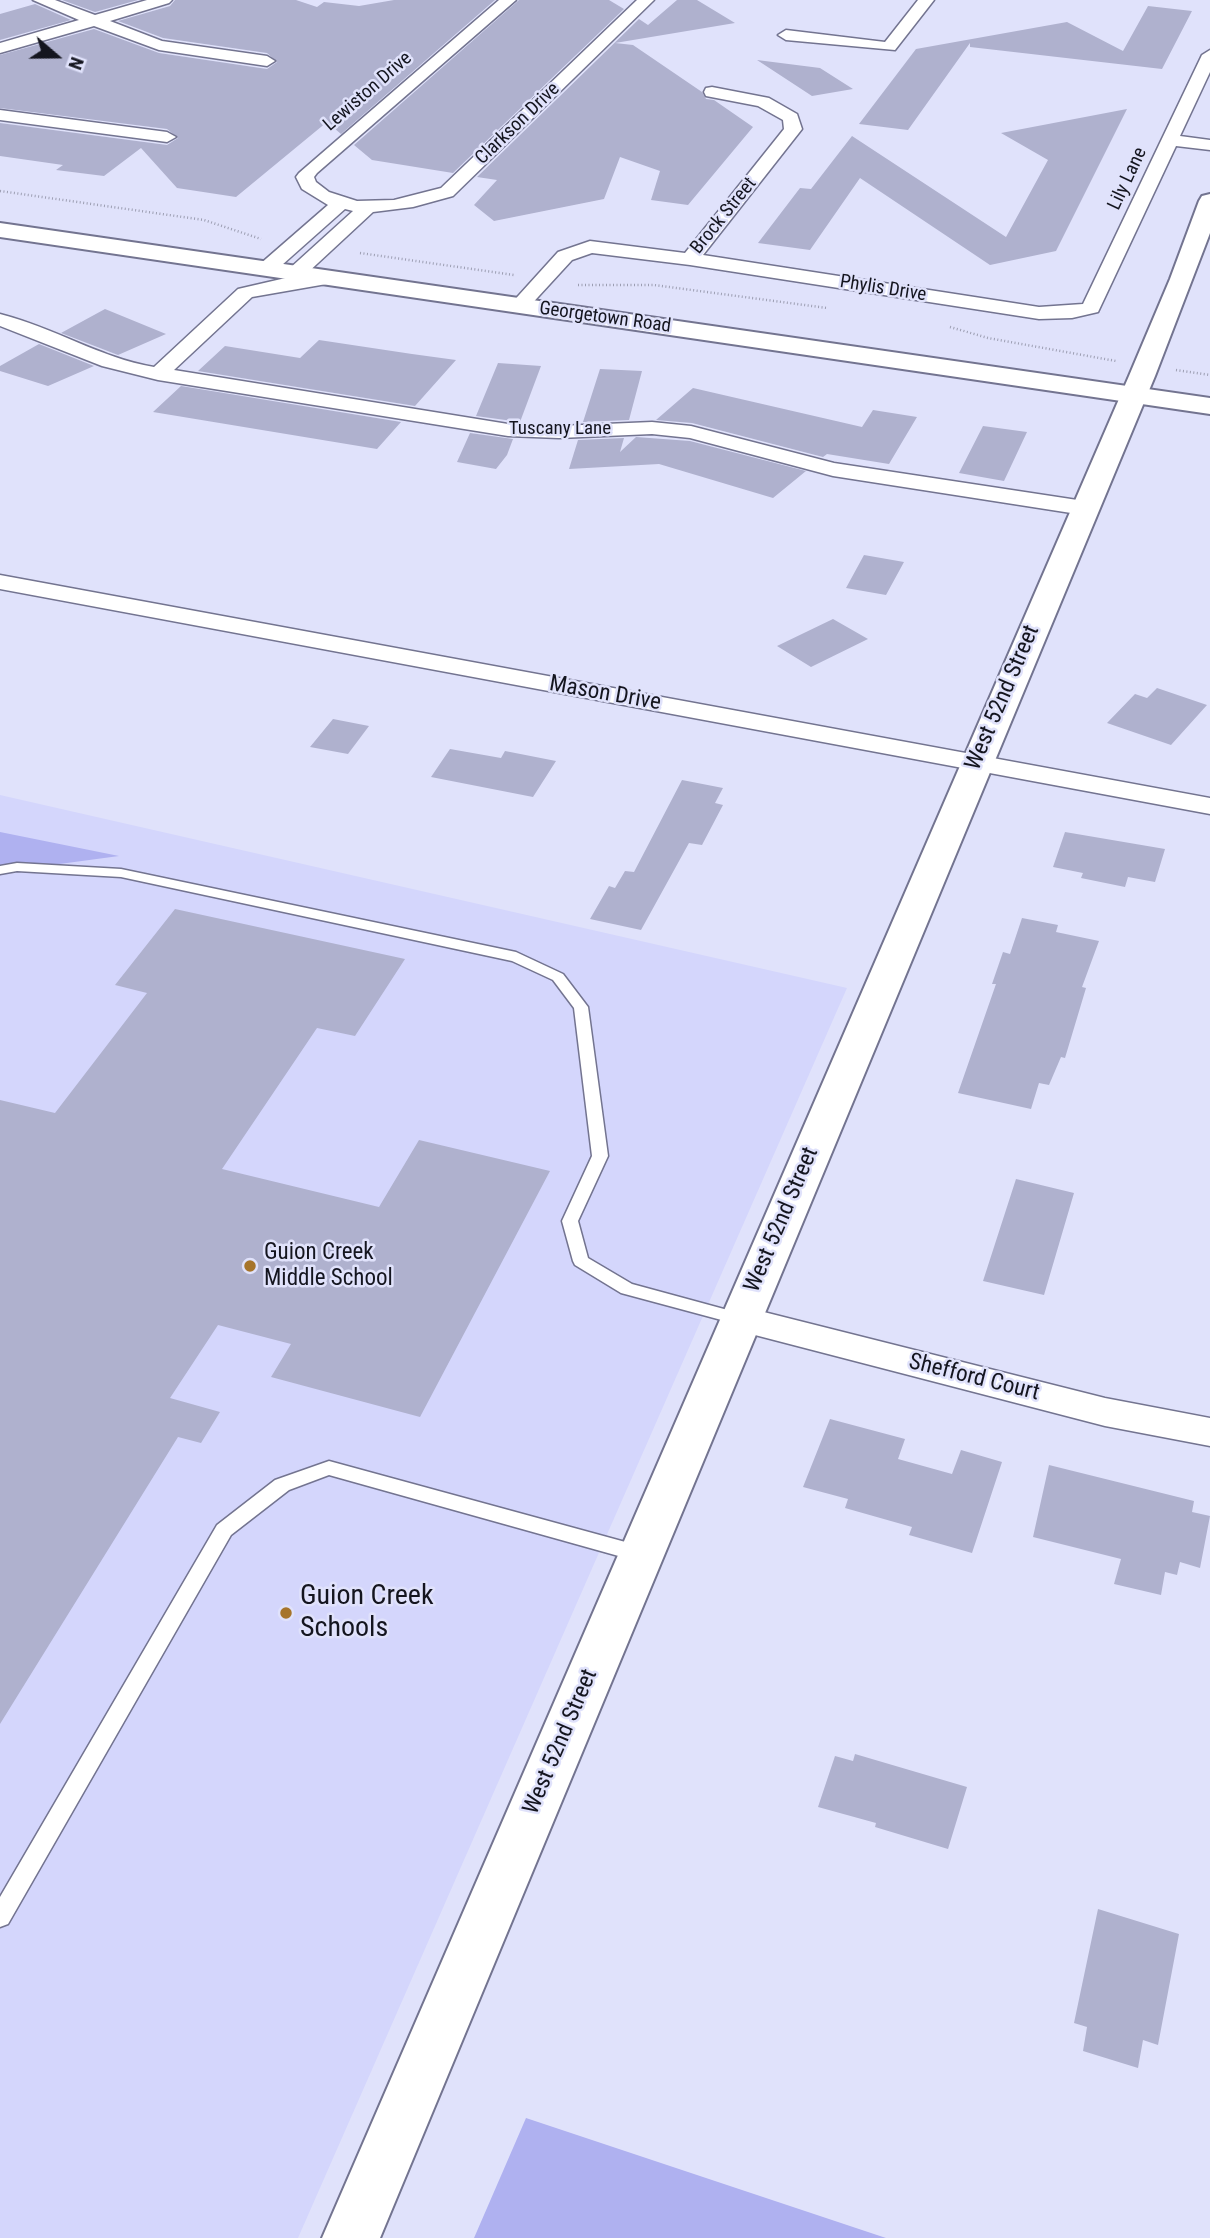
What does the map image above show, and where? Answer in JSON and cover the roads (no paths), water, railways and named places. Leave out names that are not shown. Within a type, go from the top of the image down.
[{"type":"street","points":[[41,0],[159,45],[267,61]]},
{"type":"street","points":[[0,48],[164,0]]},
{"type":"street","name":"Lewiston Drive","points":[[356,205],[311,188],[305,181],[307,173],[508,0]]},
{"type":"street","name":"Clarkson Drive","points":[[356,205],[412,203],[447,192],[646,0]]},
{"type":"street","points":[[786,35],[889,47],[926,0]]},
{"type":"street","name":"Lily Lane","points":[[1077,312],[1091,308],[1210,55]]},
{"type":"street","name":"Brock Street","points":[[528,297],[565,256],[583,248],[614,248],[690,259],[789,136],[793,123],[785,113],[763,102],[712,92]]},
{"type":"street","points":[[0,115],[167,137]]},
{"type":"street","points":[[1169,140],[1210,145]]},
{"type":"street","name":"West 52nd Street","points":[[351,2238],[1182,279],[1210,201]]},
{"type":"street","points":[[291,256],[356,205]]},
{"type":"street","points":[[291,256],[356,205]]},
{"type":"street","name":"Georgetown Road","points":[[0,212],[291,256],[528,297]]},
{"type":"street","name":"Georgetown Road","points":[[0,230],[266,269],[291,256]]},
{"type":"street","name":"Georgetown Road","points":[[291,256],[331,278],[528,297],[1210,385]]},
{"type":"street","name":"Phylis Drive","points":[[690,259],[1039,313],[1077,312]]},
{"type":"street","points":[[219,262],[237,279],[245,293]]},
{"type":"street","points":[[158,374],[245,293],[284,284],[331,278]]},
{"type":"street","name":"Tuscany Lane","points":[[0,320],[27,328],[109,362],[158,374],[508,430],[559,432],[652,428],[691,432],[833,469],[1084,508]]},
{"type":"street","name":"Georgetown Road","points":[[1140,378],[1210,406]]},
{"type":"street","name":"Mason Drive","points":[[0,582],[1210,806]]},
{"type":"street","name":"Shefford Court","points":[[740,1319],[1105,1412],[1210,1432]]},
{"type":"lane","points":[[0,870],[17,867],[121,873],[516,957],[558,978],[581,1007],[600,1156],[570,1221],[581,1261],[627,1289],[740,1319]]},
{"type":"lane","points":[[0,1917],[224,1530],[282,1485],[329,1468],[640,1554]]},
{"type":"place","name":"Guion Creek Middle School","points":[[250,1266]]},
{"type":"place","name":"Guion Creek Schools","points":[[286,1613]]}]
